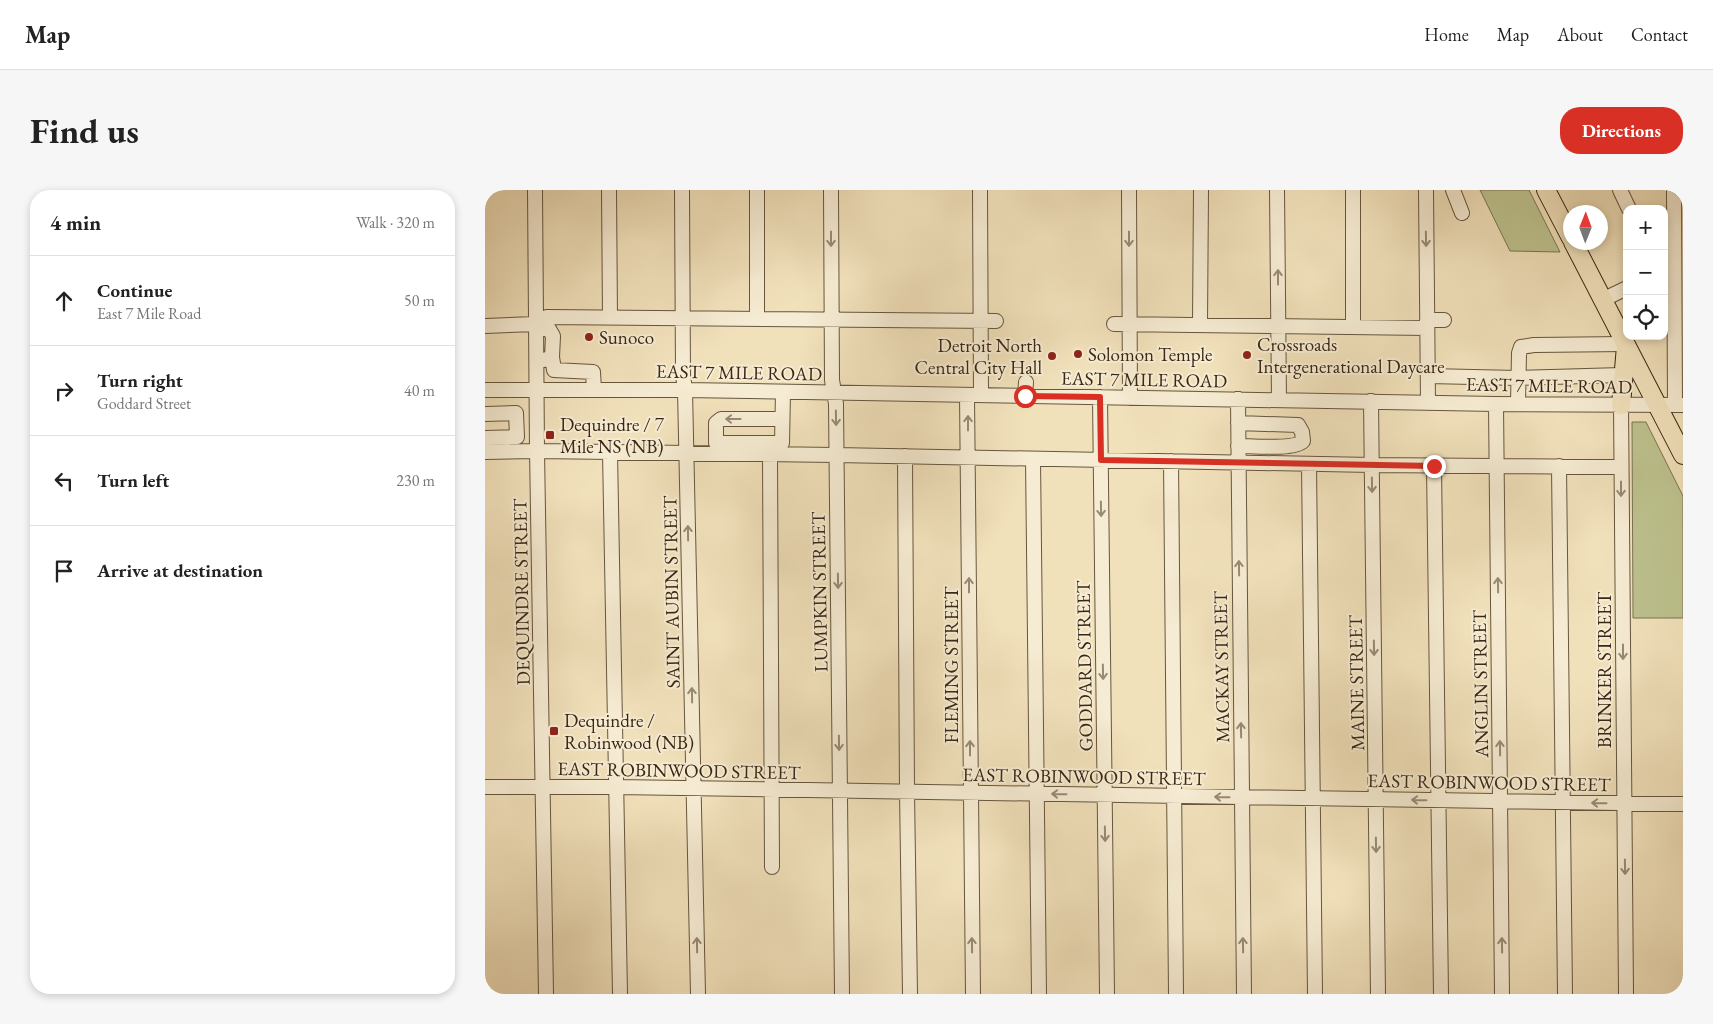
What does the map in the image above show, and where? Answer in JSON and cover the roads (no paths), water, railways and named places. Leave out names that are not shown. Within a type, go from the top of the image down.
[{"type":"main road","points":[[1546,190],[1563,223]]},
{"type":"main road","points":[[1577,250],[1683,455]]},
{"type":"main road","points":[[1621,405],[1626,345]]},
{"type":"street","name":"DEQUINDRE STREET","points":[[535,190],[536,390],[546,994]]},
{"type":"street","points":[[609,190],[610,318]]},
{"type":"street","name":"SAINT AUBIN STREET","points":[[682,190],[683,318],[698,994]]},
{"type":"street","points":[[757,190],[757,318]]},
{"type":"street","name":"LUMPKIN STREET","points":[[831,190],[832,380],[836,404],[842,994]]},
{"type":"street","name":"FLEMING STREET","points":[[973,994],[968,457],[981,321],[980,190]]},
{"type":"street","points":[[1129,190],[1130,398]]},
{"type":"street","points":[[1200,324],[1201,190]]},
{"type":"street","points":[[1277,190],[1279,400]]},
{"type":"street","points":[[1353,190],[1353,327]]},
{"type":"street","points":[[1426,190],[1428,402]]},
{"type":"street","points":[[1453,190],[1462,213]]},
{"type":"street","points":[[1620,190],[1627,205]]},
{"type":"street","points":[[1674,190],[1669,263],[1679,335],[1679,405]]},
{"type":"street","points":[[1603,300],[1623,290]]},
{"type":"street","points":[[536,327],[547,317],[996,321]]},
{"type":"street","points":[[1114,324],[1353,327],[1427,324],[1444,320]]},
{"type":"street","points":[[485,326],[549,329],[552,331],[553,336],[552,368],[554,370],[592,371],[595,375],[594,390]]},
{"type":"street","points":[[1517,404],[1519,352],[1521,347],[1535,345],[1626,345]]},
{"type":"street","points":[[536,360],[548,360],[552,357]]},
{"type":"street","points":[[559,370],[559,390]]},
{"type":"street","points":[[1427,376],[1518,378],[1622,375]]},
{"type":"street","name":"EAST 7 MILE ROAD","points":[[485,390],[685,390],[974,395],[1008,388],[1130,398],[1679,405]]},
{"type":"street","points":[[782,419],[721,419],[716,423],[716,443],[782,443],[783,392]]},
{"type":"street","name":"GODDARD STREET","points":[[1100,397],[1107,994]]},
{"type":"street","name":"MACKAY STREET","points":[[1238,399],[1244,994]]},
{"type":"street","name":"MAINE STREET","points":[[1371,401],[1378,994]]},
{"type":"street","name":"ANGLIN STREET","points":[[1495,404],[1502,994]]},
{"type":"street","name":"BRINKER STREET","points":[[1621,405],[1626,994]]},
{"type":"street","points":[[485,414],[516,413],[517,436],[485,438]]},
{"type":"street","points":[[1238,423],[1298,425],[1302,432],[1303,441],[1300,444],[1291,446],[1238,446]]},
{"type":"street","points":[[485,452],[769,454],[1434,466],[1621,467]]},
{"type":"street","points":[[610,452],[620,994]]},
{"type":"street","points":[[769,454],[773,790],[772,867]]},
{"type":"street","points":[[905,456],[909,994]]},
{"type":"street","points":[[1033,459],[1039,994]]},
{"type":"street","points":[[1171,461],[1176,994]]},
{"type":"street","points":[[1309,464],[1315,994]]},
{"type":"street","points":[[1434,466],[1441,994]]},
{"type":"street","points":[[1559,466],[1565,994]]},
{"type":"street","name":"EAST ROBINWOOD STREET","points":[[485,788],[543,786],[694,788],[1683,804]]},
{"type":"place","name":"Sunoco","points":[[589,337]]},
{"type":"place","name":"Solomon Temple","points":[[1078,354]]},
{"type":"place","name":"Crossroads Intergenerational Daycare","points":[[1247,355]]},
{"type":"place","name":"Detroit North Central City Hall","points":[[1052,356]]},
{"type":"place","name":"Dequindre / 7 Mile NS (NB)","points":[[550,435]]},
{"type":"place","name":"Dequindre / Robinwood (NB)","points":[[554,731]]}]
